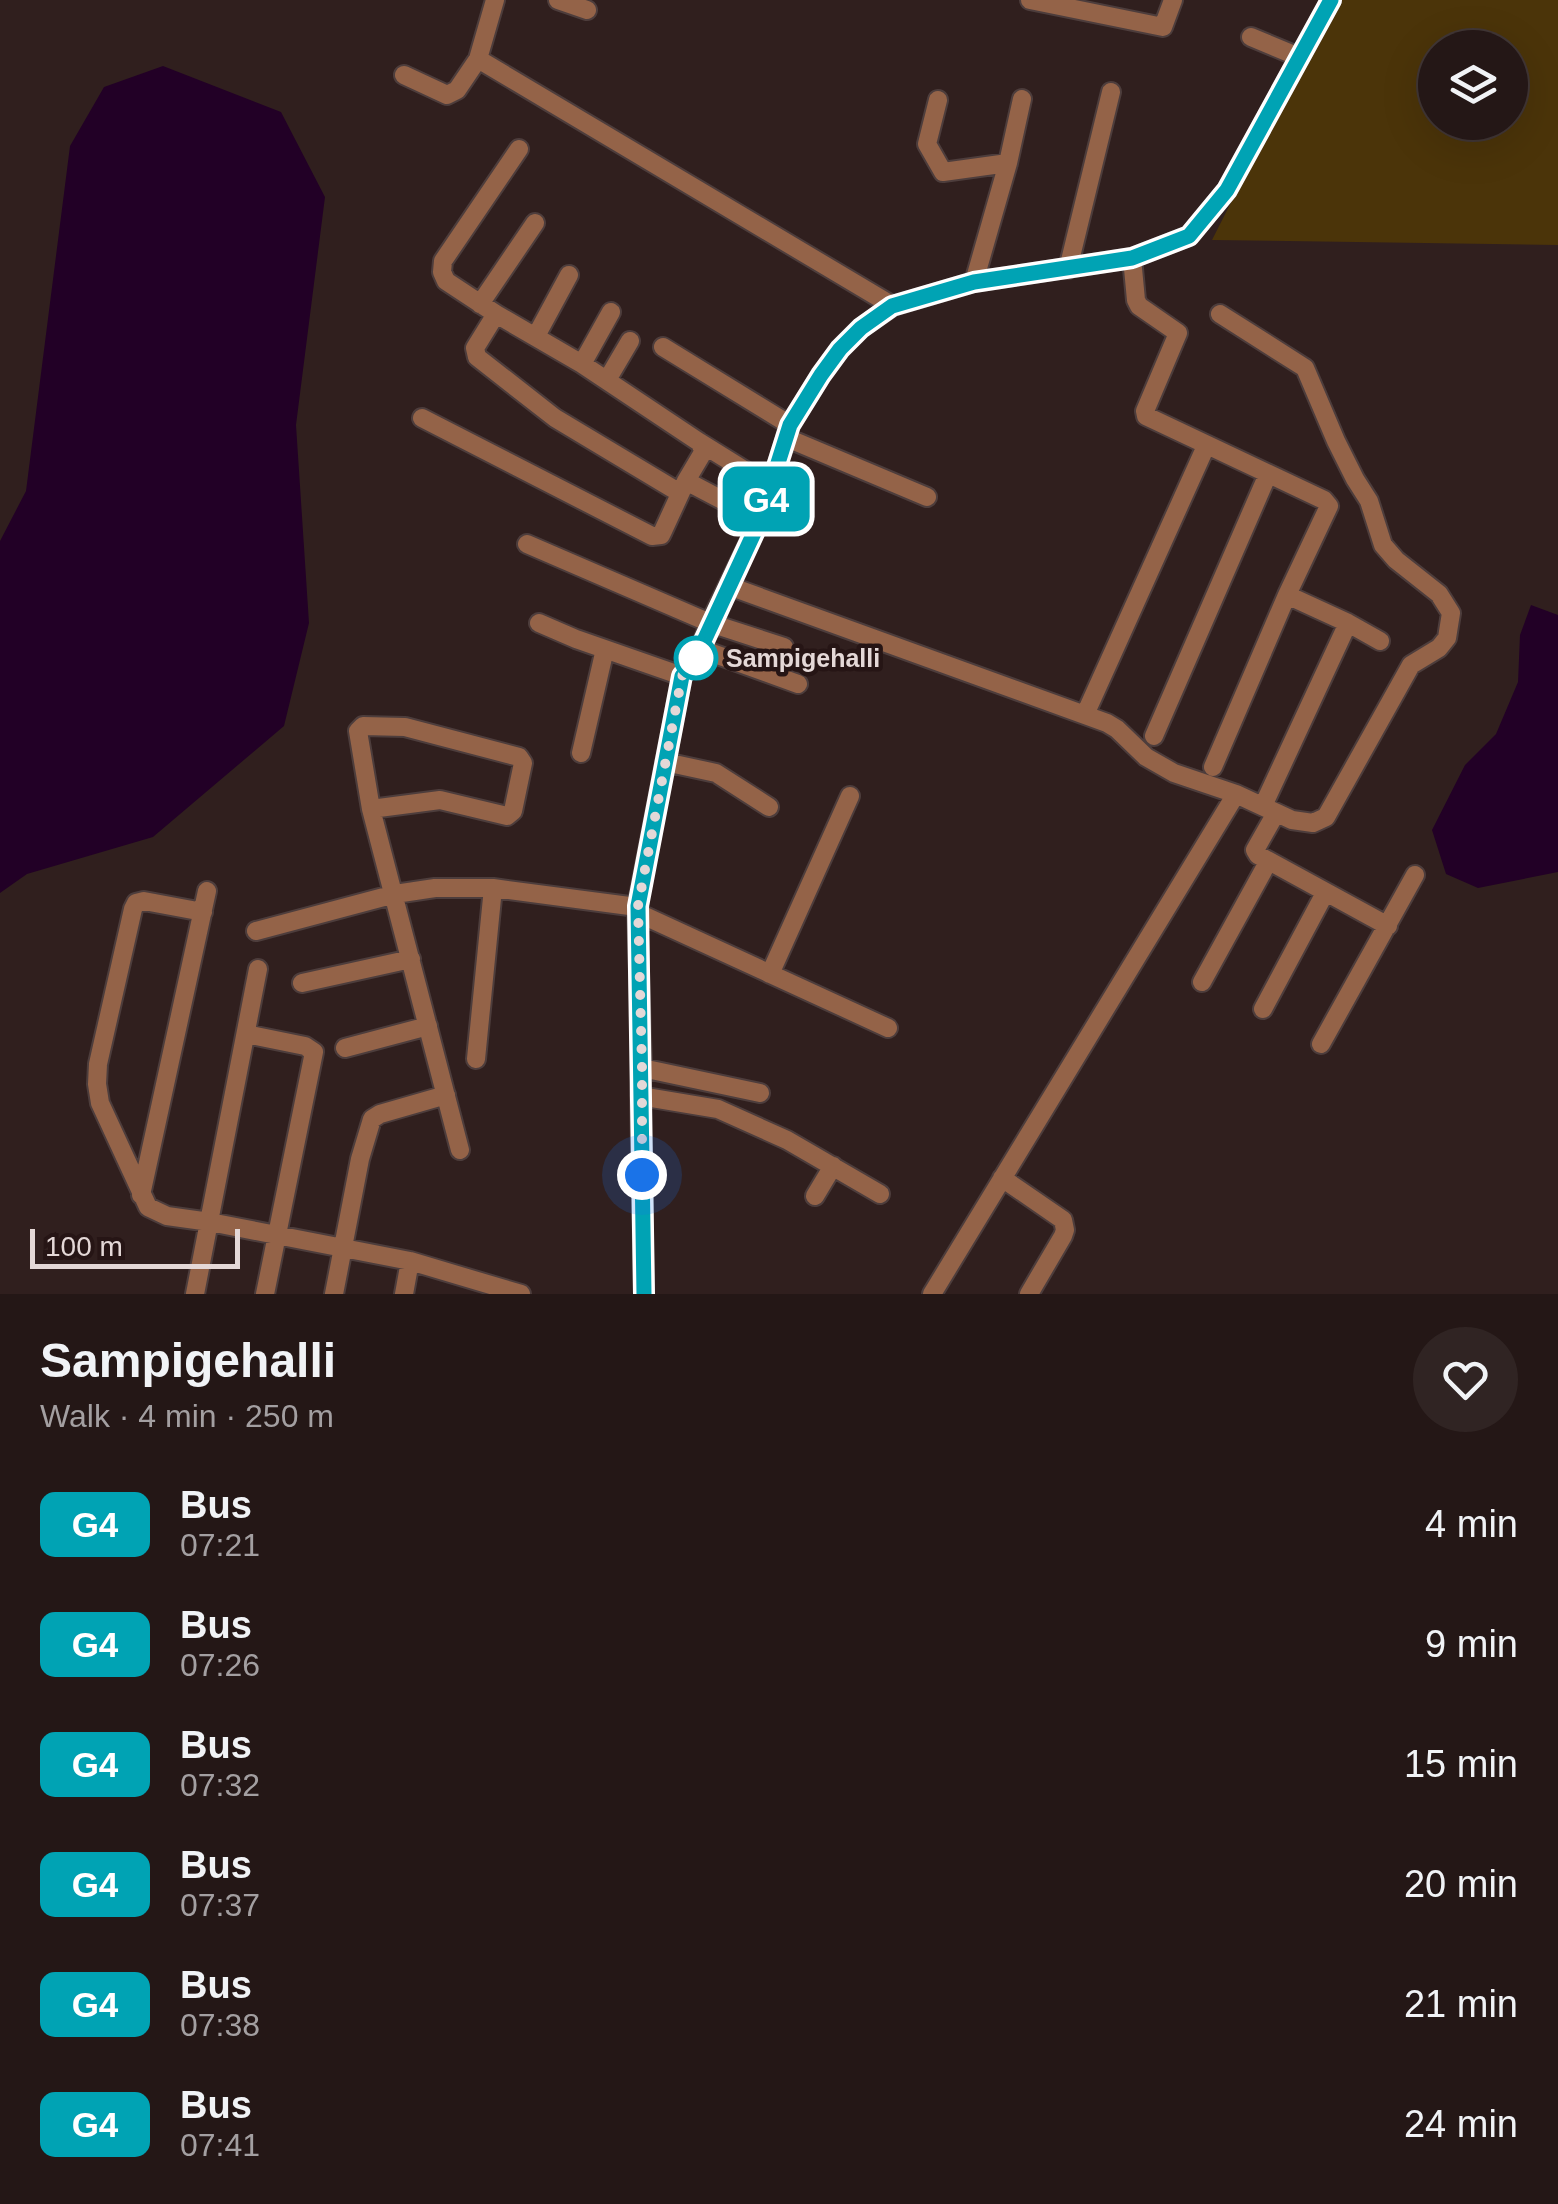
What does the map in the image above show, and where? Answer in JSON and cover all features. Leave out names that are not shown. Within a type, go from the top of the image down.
[{"type":"street","points":[[404,75],[447,96],[456,90],[478,58],[496,0]]},
{"type":"street","points":[[558,0],[587,10]]},
{"type":"street","points":[[1030,0],[1163,27],[1173,0]]},
{"type":"street","points":[[644,1294],[638,910],[682,676],[696,658],[760,520],[789,432],[840,349],[892,306],[974,282],[1132,258],[1189,236],[1227,190],[1331,0]]},
{"type":"street","points":[[1251,37],[1299,57]]},
{"type":"street","points":[[478,58],[892,306]]},
{"type":"street","points":[[1068,268],[1111,92]]},
{"type":"street","points":[[974,282],[1022,99]]},
{"type":"street","points":[[938,100],[927,144],[942,172],[1008,164]]},
{"type":"street","points":[[519,149],[443,261],[446,281],[770,486]]},
{"type":"street","points":[[535,223],[488,309],[475,348],[477,357],[554,418],[683,487],[760,520]]},
{"type":"street","points":[[1132,258],[1139,306],[1178,332],[1146,416],[1324,500],[1329,506],[1213,767]]},
{"type":"street","points":[[536,336],[569,275]]},
{"type":"street","points":[[582,364],[612,312]]},
{"type":"street","points":[[729,586],[1107,723],[1146,757],[1174,774],[1236,794],[1292,820],[1313,823],[1326,818],[1411,665],[1439,648],[1447,638],[1451,613],[1439,594],[1396,560],[1384,545],[1369,501],[1342,454],[1305,368],[1220,314]]},
{"type":"street","points":[[607,380],[630,341]]},
{"type":"street","points":[[663,347],[789,432],[927,497]]},
{"type":"street","points":[[422,418],[652,536],[661,535],[702,454],[699,442]]},
{"type":"street","points":[[1088,708],[1206,446]]},
{"type":"street","points":[[1154,736],[1268,474]]},
{"type":"street","points":[[527,544],[710,624],[784,646]]},
{"type":"street","points":[[1287,595],[1380,641]]},
{"type":"street","points":[[538,622],[682,676]]},
{"type":"street","points":[[1348,623],[1255,850],[1268,862],[1388,926]]},
{"type":"street","points":[[582,753],[605,649]]},
{"type":"street","points":[[700,649],[798,684]]},
{"type":"street","points":[[371,810],[440,800],[507,816],[514,811],[523,763],[519,757],[405,727],[363,726],[358,731],[371,810],[460,1150]]},
{"type":"street","points":[[664,762],[716,773],[769,807]]},
{"type":"street","points":[[932,1294],[1236,794]]},
{"type":"street","points":[[770,974],[850,796]]},
{"type":"street","points":[[1202,982],[1268,862]]},
{"type":"street","points":[[1322,1044],[1416,875]]},
{"type":"street","points":[[256,931],[394,894],[435,888],[493,888],[638,910],[888,1028]]},
{"type":"street","points":[[476,1059],[493,888]]},
{"type":"street","points":[[141,1196],[207,891]]},
{"type":"street","points":[[1263,1009],[1325,893]]},
{"type":"street","points":[[203,912],[144,901],[136,903],[98,1064],[100,1102],[148,1207],[154,1212],[410,1261],[521,1294]]},
{"type":"street","points":[[302,983],[411,959]]},
{"type":"street","points":[[195,1294],[258,970]]},
{"type":"street","points":[[345,1048],[428,1026]]},
{"type":"street","points":[[246,1034],[305,1046],[314,1052],[265,1294]]},
{"type":"street","points":[[642,1068],[760,1093]]},
{"type":"street","points":[[334,1294],[360,1159],[372,1119],[446,1095]]},
{"type":"street","points":[[640,1096],[718,1109],[788,1140],[880,1194]]},
{"type":"street","points":[[815,1196],[833,1166]]},
{"type":"street","points":[[1002,1178],[1062,1220],[1065,1230],[1028,1294]]},
{"type":"street","points":[[404,1294],[410,1261]]},
{"type":"shaded area","points":[[1341,0],[1558,0],[1558,245],[1212,240],[1296,74]]},
{"type":"shaded area","points":[[163,66],[281,112],[325,197],[296,425],[309,623],[284,726],[153,837],[27,874],[0,893],[0,541],[26,491],[70,146],[104,87]]},
{"type":"shaded area","points":[[1531,605],[1558,615],[1558,872],[1478,888],[1446,874],[1432,830],[1465,765],[1496,734],[1518,682],[1520,635]]},
{"type":"bus line","name":"G4","points":[[644,1294],[638,906],[682,676],[696,658],[760,520],[790,425],[840,349],[892,306],[974,282],[1132,258],[1189,236],[1227,190],[1331,0]]},
{"type":"place","name":"Sampigehalli","points":[[696,658]]},
{"type":"route","points":[[642,1175],[638,906],[682,676],[696,658]]}]
